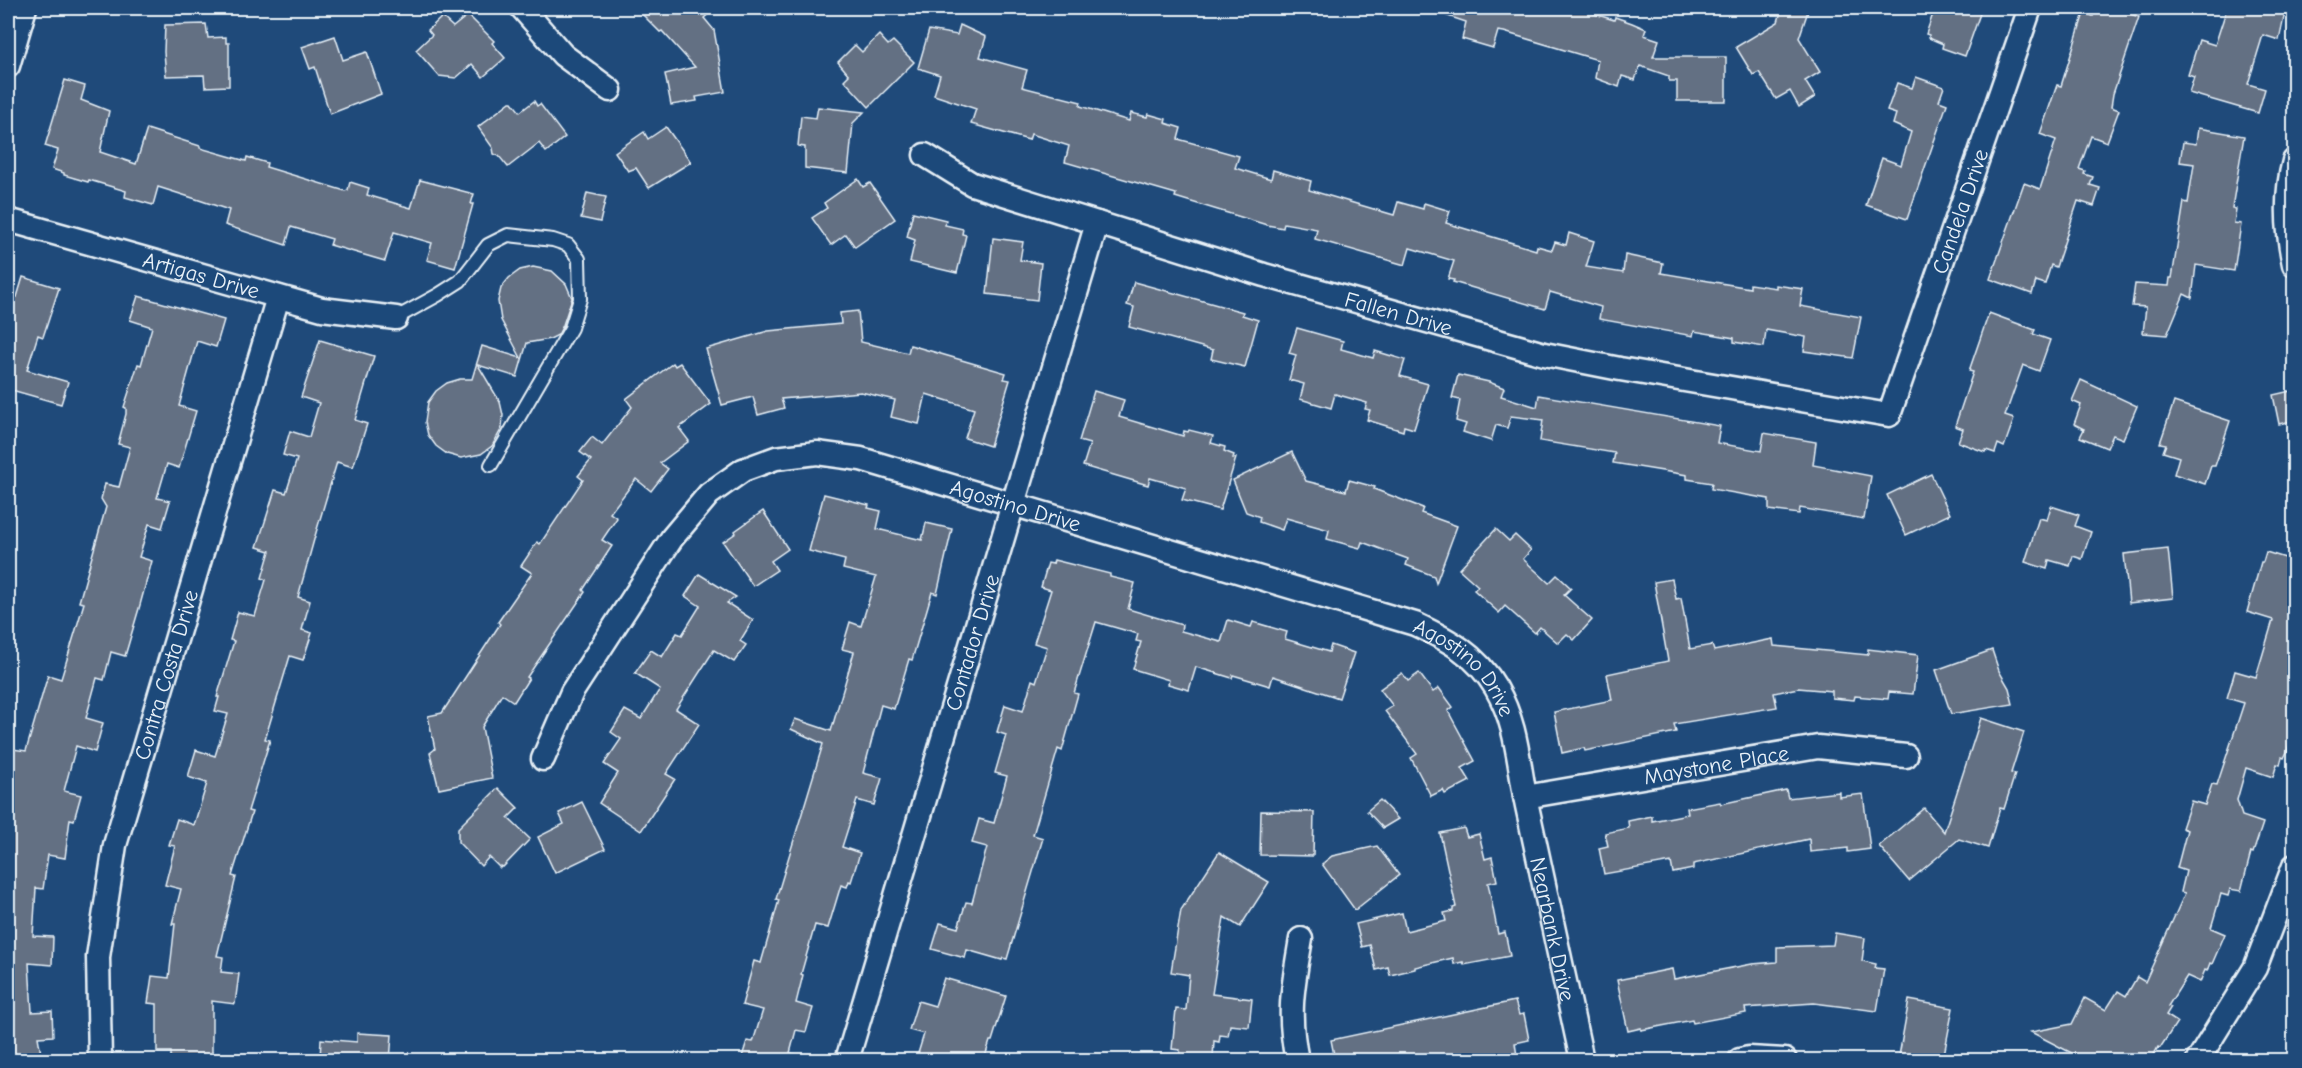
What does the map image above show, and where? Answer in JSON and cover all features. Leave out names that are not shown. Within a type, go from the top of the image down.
[{"type":"street","points":[[8,66],[26,8]]},
{"type":"street","points":[[522,8],[562,55],[610,90]]},
{"type":"street","name":"Candela Drive","points":[[1888,415],[2030,8]]},
{"type":"street","name":"Fallen Drive","points":[[925,155],[972,184],[1264,275],[1544,354],[1888,415]]},
{"type":"street","points":[[2295,161],[2291,172],[2288,235],[2295,265]]},
{"type":"street","name":"Artigas Drive","points":[[8,220],[322,309],[396,318]]},
{"type":"street","name":"Contador Drive","points":[[847,1060],[1097,223]]},
{"type":"street","name":"Contra Costa Drive","points":[[100,1060],[98,957],[116,844],[278,297]]},
{"type":"street","name":"Agostino Drive","points":[[543,759],[572,692],[672,538],[709,494],[743,470],[776,458],[817,453],[861,459],[1415,624],[1448,639],[1474,659],[1495,687],[1512,721],[1525,797]]},
{"type":"street","name":"Maystone Place","points":[[1525,797],[1818,747],[1906,756]]},
{"type":"street","name":"Nearbank Drive","points":[[1525,797],[1582,1060]]},
{"type":"street","points":[[2198,1060],[2255,968],[2294,872]]},
{"type":"street","points":[[1297,1060],[1291,1032],[1291,1000],[1301,939]]},
{"type":"street","points":[[1740,1060],[1749,1058],[1785,1060]]},
{"type":"lane","points":[[396,318],[438,296],[460,281],[488,245],[508,235],[553,240],[568,245],[579,259],[580,299],[571,328],[491,465]]},
{"type":"building","points":[[636,8],[715,8],[704,18],[714,30],[725,92],[696,97],[697,101],[671,105],[665,74],[695,67],[662,31],[660,32]]},
{"type":"building","points":[[1434,8],[1576,8],[1614,20],[1615,17],[1646,29],[1644,35],[1659,40],[1653,57],[1726,57],[1726,101],[1677,101],[1677,81],[1669,81],[1669,76],[1640,66],[1635,80],[1622,76],[1619,87],[1595,78],[1598,60],[1504,32],[1498,31],[1493,48],[1462,39],[1466,22],[1433,11]]},
{"type":"building","points":[[1782,8],[1809,8],[1799,38],[1820,72],[1805,81],[1815,97],[1799,107],[1790,91],[1776,99],[1759,72],[1753,75],[1736,47],[1778,22]]},
{"type":"building","points":[[1935,8],[1982,8],[1965,56],[1942,48],[1943,44],[1929,38],[1926,34]]},
{"type":"building","points":[[2096,8],[2128,8],[2125,12],[2139,17],[2113,94],[2111,107],[2119,110],[2107,142],[2091,136],[2079,169],[2085,171],[2084,174],[2093,177],[2090,185],[2100,188],[2094,206],[2078,201],[2056,267],[2051,265],[2045,284],[2036,281],[2032,294],[1990,279],[2024,183],[2040,189],[2056,140],[2040,134],[2057,85],[2061,86],[2084,13],[2093,16]]},
{"type":"building","points":[[2227,8],[2286,8],[2279,40],[2263,35],[2248,84],[2265,89],[2258,113],[2189,93],[2194,77],[2188,75],[2199,40],[2215,45]]},
{"type":"building","points":[[468,15],[494,41],[492,43],[505,58],[483,77],[472,64],[456,78],[439,76],[416,50],[432,35],[428,30],[442,17],[453,27]]},
{"type":"building","points":[[206,24],[208,38],[226,37],[226,43],[229,43],[229,86],[205,87],[204,75],[166,76],[165,25]]},
{"type":"building","points":[[960,25],[986,37],[980,57],[1027,70],[1022,87],[1081,102],[1080,106],[1129,121],[1131,113],[1147,117],[1148,114],[1166,119],[1165,123],[1181,128],[1178,139],[1239,156],[1235,168],[1271,179],[1273,170],[1311,181],[1309,190],[1394,215],[1398,202],[1423,209],[1424,203],[1450,211],[1446,223],[1536,250],[1537,246],[1552,250],[1555,242],[1566,245],[1569,233],[1594,241],[1586,267],[1623,273],[1625,255],[1663,263],[1661,273],[1750,288],[1750,284],[1803,289],[1800,306],[1861,317],[1853,358],[1804,351],[1806,337],[1766,330],[1764,347],[1734,342],[1734,338],[1694,331],[1693,336],[1599,319],[1601,307],[1550,292],[1545,309],[1453,282],[1454,280],[1448,279],[1454,261],[1410,248],[1405,265],[1315,239],[1317,229],[1284,223],[1283,228],[1267,225],[1175,197],[1176,194],[1065,162],[1069,146],[1031,134],[1029,140],[971,124],[976,109],[934,95],[940,75],[918,68],[929,30],[957,35]]},
{"type":"building","points":[[879,35],[888,45],[893,41],[914,62],[869,107],[844,80],[849,75],[838,62],[855,45],[862,52]]},
{"type":"building","points":[[335,36],[343,60],[367,52],[381,94],[330,114],[315,67],[310,69],[302,47]]},
{"type":"building","points":[[1916,77],[1944,87],[1939,101],[1947,104],[1907,219],[1866,205],[1882,158],[1901,165],[1911,132],[1893,124],[1896,114],[1887,111],[1897,83],[1912,88]]},
{"type":"building","points":[[65,80],[85,86],[81,100],[109,111],[100,152],[136,164],[147,129],[200,146],[200,148],[246,161],[247,157],[267,163],[266,167],[345,191],[348,190],[350,182],[369,188],[367,195],[411,208],[420,180],[474,194],[455,268],[427,260],[432,243],[394,232],[385,261],[330,245],[332,239],[291,227],[286,245],[225,225],[229,210],[158,187],[153,205],[125,197],[126,191],[64,175],[52,169],[58,150],[45,146]]},
{"type":"building","points":[[534,101],[537,106],[540,104],[565,137],[546,152],[539,143],[508,167],[499,156],[494,154],[493,148],[478,127],[510,102],[520,112]]},
{"type":"building","points":[[818,107],[864,112],[853,123],[848,173],[805,168],[805,147],[798,146],[801,116],[816,118]]},
{"type":"building","points":[[666,127],[691,162],[649,188],[636,168],[628,171],[615,152],[644,132],[648,139]]},
{"type":"building","points":[[2198,128],[2244,136],[2232,208],[2236,209],[2234,223],[2241,224],[2234,271],[2196,265],[2192,298],[2184,294],[2167,335],[2143,333],[2146,307],[2132,306],[2135,284],[2169,286],[2184,202],[2188,203],[2194,164],[2180,162],[2183,142],[2196,144]]},
{"type":"building","points":[[858,179],[863,187],[870,183],[895,219],[855,247],[846,234],[831,245],[812,218],[827,208],[824,203]]},
{"type":"building","points":[[587,193],[606,197],[600,222],[581,218]]},
{"type":"building","points":[[913,212],[946,220],[945,225],[963,229],[962,234],[966,235],[957,273],[910,262],[915,240],[907,237]]},
{"type":"building","points":[[993,238],[1023,242],[1020,260],[1041,263],[1037,300],[987,294]]},
{"type":"building","points":[[533,267],[552,271],[566,284],[572,298],[563,325],[558,335],[550,339],[527,343],[517,377],[478,365],[500,402],[503,415],[502,428],[492,446],[481,454],[461,458],[447,454],[436,446],[428,435],[425,422],[428,402],[436,391],[447,383],[460,379],[472,379],[482,346],[521,358],[501,320],[498,301],[501,288],[509,278],[520,270]]},
{"type":"building","points":[[23,277],[59,288],[43,337],[38,335],[27,370],[68,382],[61,404],[8,389],[8,294],[17,297]]},
{"type":"building","points":[[1134,282],[1243,312],[1242,315],[1258,320],[1245,367],[1211,359],[1213,350],[1129,327],[1134,307],[1127,305]]},
{"type":"building","points":[[138,296],[224,320],[216,347],[197,341],[179,406],[196,411],[179,468],[167,464],[157,498],[170,501],[162,528],[149,524],[139,557],[152,561],[125,656],[111,652],[104,680],[97,678],[86,718],[103,723],[95,752],[76,746],[64,791],[81,795],[74,820],[70,819],[65,858],[48,855],[43,889],[36,888],[33,936],[53,937],[52,965],[29,963],[32,1012],[52,1011],[53,1036],[38,1037],[42,1060],[8,1060],[8,770],[13,749],[26,751],[48,675],[61,679],[84,603],[79,602],[106,507],[101,499],[105,484],[119,487],[130,447],[118,444],[126,414],[124,407],[138,364],[141,365],[152,327],[130,320]]},
{"type":"building","points":[[858,311],[861,342],[908,353],[910,345],[1006,373],[1004,379],[1010,380],[990,446],[965,438],[974,409],[926,394],[919,424],[891,417],[895,400],[861,392],[781,399],[784,408],[758,415],[753,397],[722,405],[706,349],[768,331],[841,324],[840,313]]},
{"type":"building","points":[[1989,313],[2035,330],[2033,334],[2050,340],[2039,371],[2023,365],[2005,416],[2014,419],[2004,447],[1998,444],[1995,453],[1986,450],[1985,452],[1958,442],[1963,429],[1955,426],[1973,372],[1969,371]]},
{"type":"building","points":[[1297,328],[1343,341],[1341,349],[1373,358],[1375,351],[1405,360],[1400,376],[1428,384],[1414,429],[1404,426],[1403,431],[1367,420],[1370,410],[1365,409],[1367,403],[1335,394],[1331,408],[1300,399],[1304,384],[1289,380],[1296,355],[1289,353]]},
{"type":"building","points":[[320,340],[374,356],[355,420],[367,424],[353,467],[337,462],[298,597],[310,601],[302,630],[312,633],[303,660],[290,656],[265,739],[270,740],[248,811],[252,812],[232,876],[236,877],[217,956],[223,957],[221,972],[239,974],[235,1004],[212,1001],[212,1060],[171,1060],[171,1052],[157,1052],[157,1004],[148,1003],[152,976],[169,978],[175,924],[172,924],[181,889],[165,885],[175,846],[169,845],[177,819],[194,825],[207,783],[188,777],[196,750],[215,756],[228,714],[215,711],[234,641],[230,640],[238,612],[255,616],[266,580],[262,578],[270,551],[257,547],[275,490],[286,493],[297,459],[283,455],[290,431],[309,437],[319,403],[301,397]]},
{"type":"building","points":[[673,363],[675,366],[680,363],[711,404],[679,428],[689,441],[660,463],[668,469],[651,491],[636,479],[610,513],[617,518],[602,540],[612,546],[583,590],[585,592],[527,677],[529,678],[514,702],[502,694],[482,727],[492,778],[439,789],[430,753],[435,749],[428,716],[442,713],[500,624],[498,622],[532,573],[521,566],[537,542],[540,544],[583,480],[578,476],[591,460],[580,452],[592,437],[602,445],[632,407],[626,399]]},
{"type":"building","points":[[1458,375],[1504,388],[1501,396],[1537,407],[1539,395],[1720,426],[1717,443],[1761,451],[1764,433],[1816,442],[1813,465],[1871,476],[1864,519],[1800,508],[1799,514],[1769,510],[1769,499],[1711,489],[1712,483],[1687,479],[1687,475],[1613,463],[1615,453],[1540,441],[1543,420],[1511,416],[1507,428],[1496,425],[1491,441],[1463,432],[1466,424],[1456,421],[1460,400],[1452,398]]},
{"type":"building","points":[[2081,380],[2137,406],[2123,439],[2113,435],[2107,448],[2080,437],[2084,429],[2074,424],[2081,405],[2072,401]]},
{"type":"building","points":[[2295,390],[2295,420],[2279,424],[2273,395]]},
{"type":"building","points":[[1094,391],[1124,400],[1119,417],[1183,436],[1184,431],[1189,430],[1213,436],[1211,443],[1225,447],[1224,451],[1234,455],[1233,458],[1236,458],[1220,510],[1182,500],[1186,488],[1150,478],[1148,485],[1083,466],[1090,444],[1079,441]]},
{"type":"building","points":[[2174,402],[2230,421],[2215,466],[2211,466],[2205,484],[2174,474],[2179,457],[2163,452],[2166,444],[2160,443]]},
{"type":"building","points":[[1292,452],[1306,481],[1346,491],[1349,480],[1375,487],[1374,489],[1423,508],[1421,513],[1457,526],[1436,583],[1434,576],[1406,565],[1408,559],[1362,542],[1360,548],[1327,539],[1329,530],[1286,518],[1282,530],[1259,522],[1260,517],[1246,512],[1233,480]]},
{"type":"building","points":[[1931,474],[1950,514],[1906,535],[1887,495]]},
{"type":"building","points":[[824,494],[869,505],[868,508],[881,511],[877,529],[922,540],[926,523],[952,529],[937,594],[932,592],[912,660],[909,659],[894,709],[881,705],[863,773],[882,778],[874,805],[857,800],[842,847],[860,853],[851,882],[849,881],[847,887],[841,885],[828,928],[815,925],[801,974],[803,975],[796,1003],[813,1008],[806,1032],[796,1030],[790,1053],[799,1055],[798,1060],[741,1060],[747,1041],[753,1042],[763,1010],[742,1005],[754,961],[761,963],[779,900],[776,899],[823,744],[791,729],[795,719],[831,731],[854,652],[842,649],[850,622],[861,626],[876,577],[843,569],[845,560],[809,551]]},
{"type":"building","points":[[2051,506],[2079,515],[2075,526],[2091,532],[2082,559],[2073,556],[2070,566],[2049,560],[2047,569],[2025,562],[2039,518],[2047,520]]},
{"type":"building","points":[[763,511],[788,549],[771,561],[777,570],[753,586],[723,542]]},
{"type":"building","points":[[1496,529],[1509,541],[1515,535],[1531,550],[1523,559],[1549,583],[1557,575],[1571,588],[1564,595],[1592,620],[1574,640],[1567,634],[1558,643],[1540,627],[1535,633],[1505,606],[1499,613],[1474,590],[1478,586],[1459,569]]},
{"type":"building","points":[[2168,549],[2173,598],[2129,603],[2124,554]]},
{"type":"building","points":[[2266,552],[2295,561],[2295,712],[2290,725],[2294,726],[2287,752],[2284,758],[2282,757],[2280,765],[2277,764],[2273,777],[2246,768],[2237,800],[2242,816],[2263,823],[2253,853],[2251,852],[2241,891],[2230,889],[2228,896],[2221,894],[2211,928],[2225,934],[2212,964],[2210,963],[2207,971],[2205,970],[2200,982],[2187,976],[2168,1006],[2171,1007],[2166,1015],[2177,1022],[2151,1060],[2085,1060],[2031,1032],[2072,1024],[2085,998],[2106,1010],[2118,991],[2126,996],[2137,977],[2145,982],[2185,893],[2181,892],[2186,871],[2177,868],[2187,830],[2182,828],[2191,801],[2205,805],[2212,784],[2217,785],[2244,703],[2227,698],[2235,671],[2256,677],[2273,620],[2247,612]]},
{"type":"building","points":[[1054,560],[1110,574],[1110,577],[1135,583],[1128,609],[1182,625],[1181,631],[1221,642],[1228,620],[1251,627],[1253,622],[1287,632],[1285,639],[1329,652],[1331,645],[1354,653],[1339,698],[1273,676],[1270,686],[1196,667],[1189,690],[1168,684],[1169,680],[1133,669],[1141,642],[1136,641],[1138,634],[1096,622],[1074,693],[1078,694],[1062,751],[1058,749],[1033,835],[1043,838],[1007,959],[1002,960],[967,950],[965,958],[932,949],[940,923],[958,928],[966,902],[972,903],[987,847],[972,843],[979,819],[994,823],[1007,776],[995,773],[1006,735],[997,732],[1005,705],[1023,711],[1032,680],[1036,682],[1047,647],[1034,643],[1051,590],[1041,587],[1048,563],[1053,564]]},
{"type":"building","points":[[699,574],[736,597],[727,603],[753,620],[740,641],[746,645],[734,662],[714,650],[676,709],[699,724],[666,774],[675,779],[641,831],[599,803],[618,773],[604,764],[621,739],[611,732],[625,710],[641,719],[660,689],[635,673],[651,650],[662,657],[677,633],[682,635],[700,606],[685,596]]},
{"type":"building","points":[[1672,579],[1676,599],[1681,598],[1690,649],[1712,645],[1714,651],[1773,639],[1774,646],[1868,655],[1868,649],[1918,655],[1913,694],[1889,692],[1888,699],[1855,696],[1854,700],[1832,698],[1832,691],[1798,688],[1774,693],[1777,707],[1674,724],[1676,732],[1585,751],[1584,748],[1562,753],[1554,712],[1612,700],[1607,674],[1668,661],[1654,582]]},
{"type":"building","points":[[1992,650],[1999,671],[2009,688],[2013,704],[1951,714],[1936,670]]},
{"type":"building","points":[[1402,673],[1408,681],[1419,673],[1433,692],[1439,688],[1453,707],[1448,711],[1475,761],[1462,768],[1470,781],[1445,794],[1443,790],[1431,796],[1411,758],[1417,754],[1385,711],[1393,706],[1380,689]]},
{"type":"building","points":[[1981,718],[2024,732],[2011,773],[2015,774],[2004,809],[2000,808],[1988,848],[1959,839],[1909,881],[1879,846],[1924,808],[1944,832]]},
{"type":"building","points":[[498,788],[518,808],[508,818],[530,839],[500,868],[489,857],[481,866],[458,842],[458,828]]},
{"type":"building","points":[[1786,790],[1788,798],[1839,792],[1839,797],[1863,794],[1870,849],[1848,852],[1848,848],[1810,852],[1809,839],[1693,864],[1693,869],[1673,873],[1671,862],[1604,874],[1599,848],[1608,846],[1605,833],[1629,828],[1628,821],[1652,816],[1652,821],[1688,814],[1687,808],[1720,802],[1721,804]]},
{"type":"building","points":[[1380,800],[1398,819],[1383,828],[1367,811]]},
{"type":"building","points":[[582,802],[605,849],[555,873],[538,837],[564,824],[559,813]]},
{"type":"building","points":[[1261,811],[1314,812],[1313,856],[1260,855]]},
{"type":"building","points":[[1464,828],[1467,837],[1479,834],[1485,859],[1492,857],[1497,881],[1488,883],[1498,934],[1505,932],[1510,956],[1464,965],[1463,962],[1454,964],[1453,958],[1390,975],[1388,967],[1376,970],[1370,945],[1362,947],[1356,924],[1402,913],[1406,931],[1446,921],[1444,913],[1453,911],[1456,907],[1440,833]]},
{"type":"building","points":[[1377,846],[1399,875],[1355,910],[1322,864],[1332,856]]},
{"type":"building","points":[[1219,852],[1269,882],[1240,927],[1224,917],[1212,994],[1252,999],[1249,1027],[1230,1025],[1228,1036],[1220,1035],[1219,1042],[1214,1041],[1213,1058],[1198,1057],[1197,1060],[1179,1060],[1180,1050],[1172,1049],[1176,1009],[1186,1010],[1189,975],[1171,972],[1181,910]]},
{"type":"building","points":[[1835,933],[1865,938],[1862,961],[1876,964],[1875,968],[1884,969],[1877,1011],[1814,1003],[1745,1008],[1746,1013],[1693,1023],[1692,1020],[1628,1031],[1617,980],[1672,969],[1674,979],[1752,964],[1777,962],[1777,947],[1833,945]]},
{"type":"building","points":[[944,978],[1006,996],[984,1060],[916,1060],[924,1034],[909,1030],[918,1001],[935,1006]]},
{"type":"building","points":[[1909,1000],[1953,1008],[1943,1060],[1904,1060],[1905,1057],[1899,1056]]},
{"type":"building","points":[[1515,1001],[1519,1015],[1524,1014],[1529,1040],[1515,1043],[1517,1056],[1495,1060],[1335,1060],[1331,1040]]},
{"type":"building","points":[[357,1033],[392,1035],[390,1060],[320,1060],[321,1039],[357,1042]]}]
